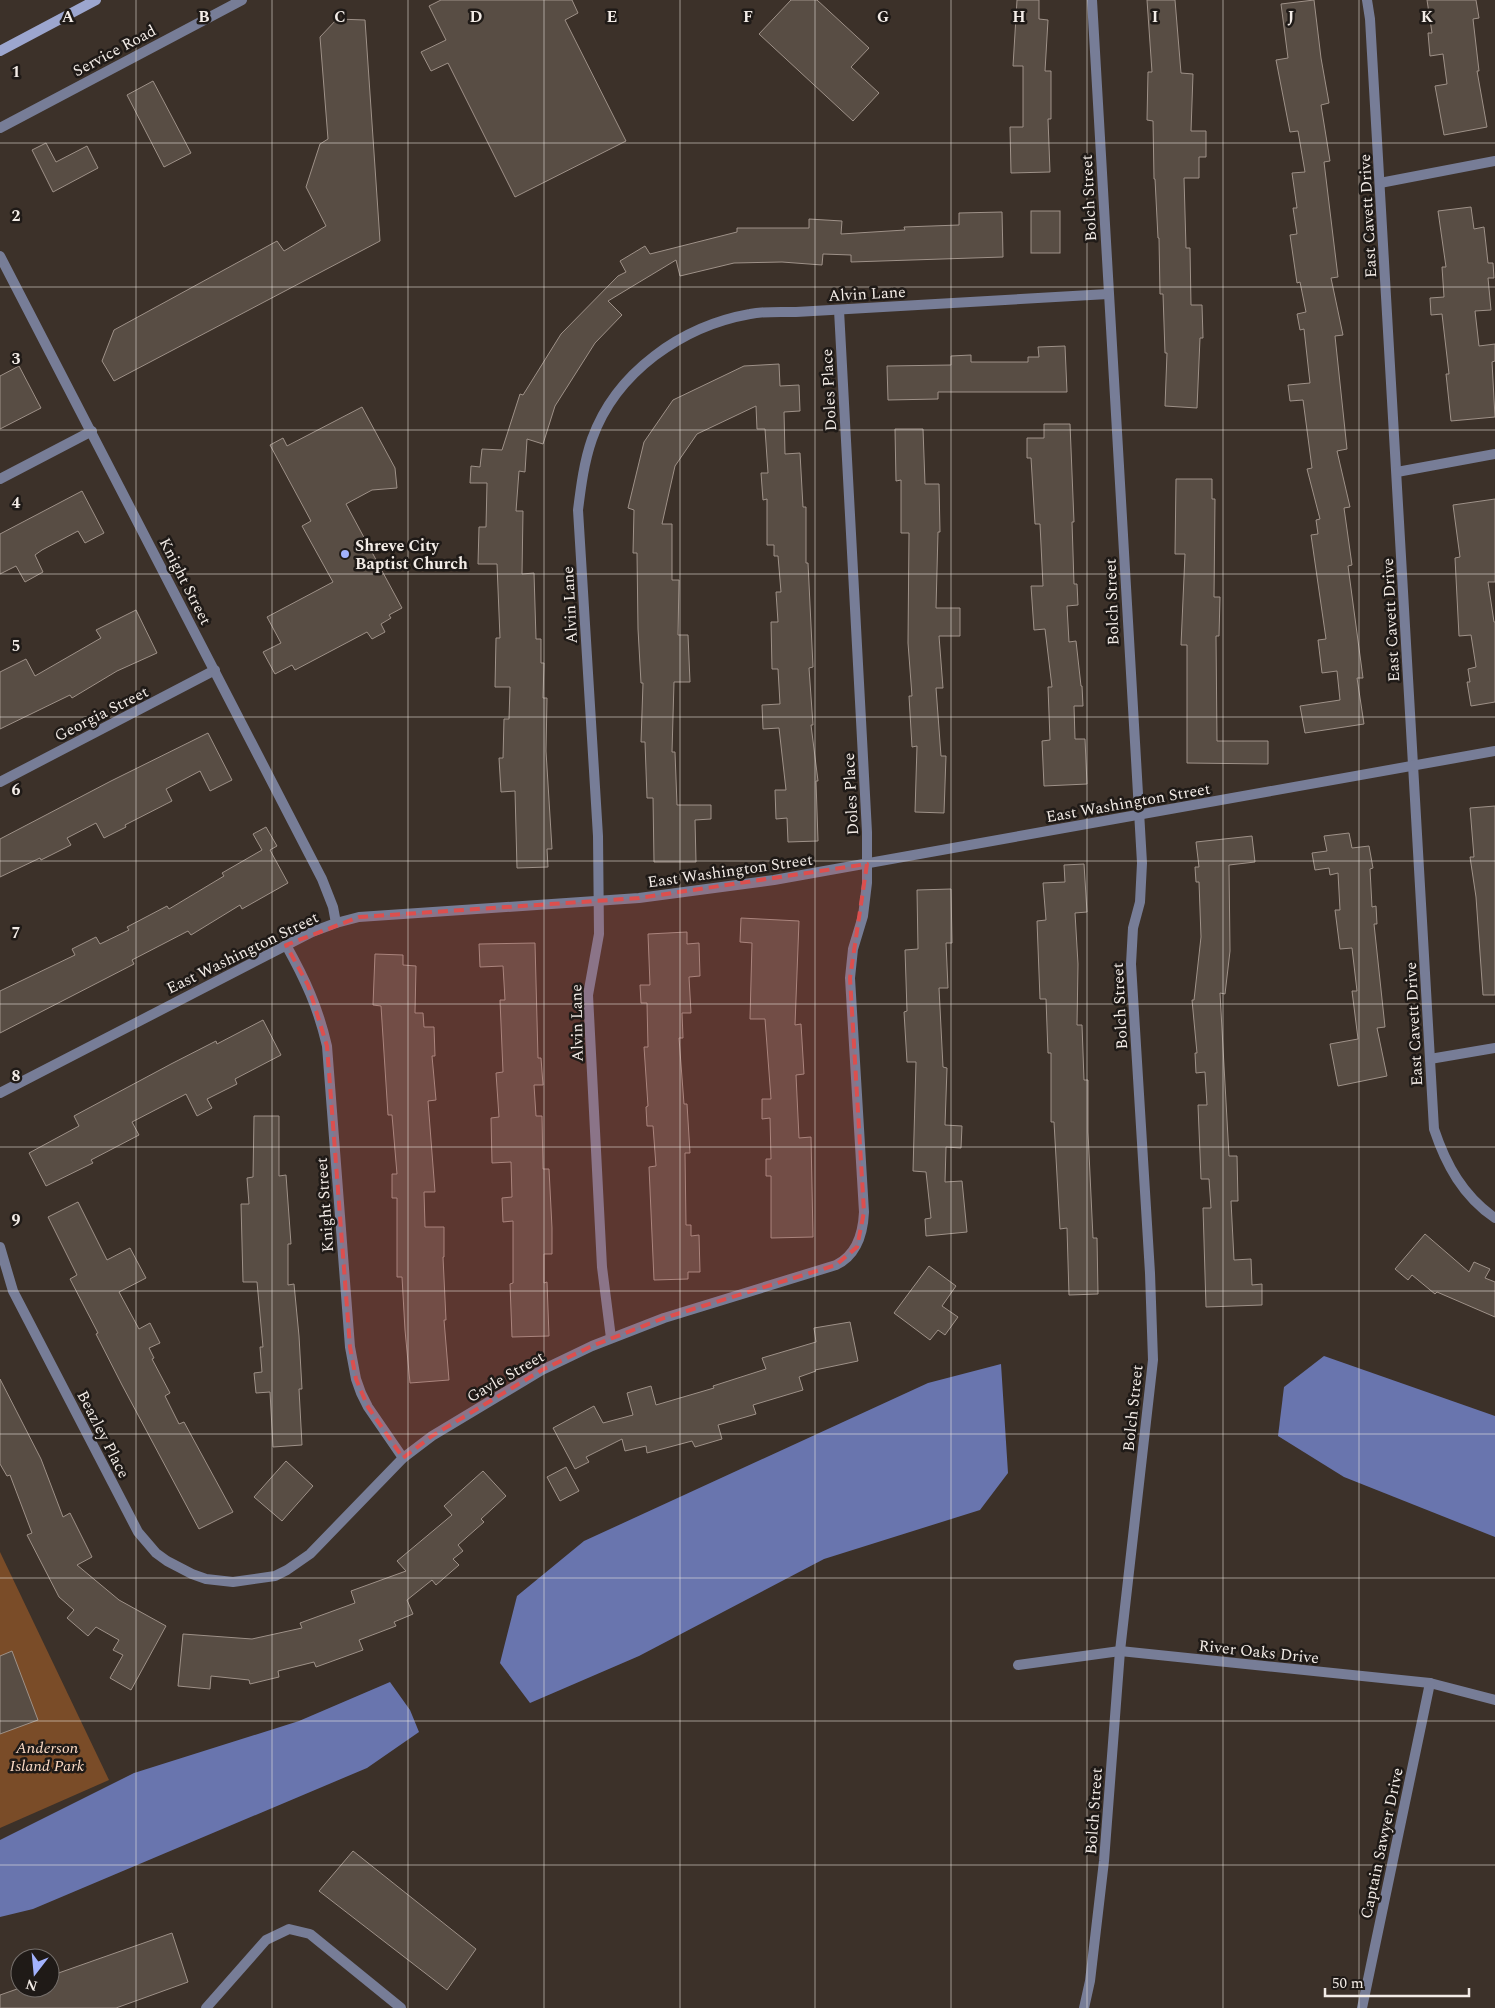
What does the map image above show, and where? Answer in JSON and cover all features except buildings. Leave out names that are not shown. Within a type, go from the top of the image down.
[{"type":"main road","points":[[0,51],[96,0]]},
{"type":"street","name":"Service Road","points":[[0,128],[242,0]]},
{"type":"street","name":"Bolch Street","points":[[1084,2008],[1090,1981],[1104,1861],[1120,1652],[1153,1360],[1150,1273],[1131,964],[1133,928],[1140,902],[1142,863],[1092,0]]},
{"type":"street","name":"East Cavett Drive","points":[[1367,0],[1370,19],[1380,183],[1434,1129],[1443,1155],[1459,1183],[1495,1218]]},
{"type":"street","points":[[1380,183],[1495,161]]},
{"type":"street","name":"Knight Street","points":[[0,256],[322,879],[333,907],[336,923]]},
{"type":"street","name":"Alvin Lane","points":[[612,1338],[602,1267],[588,995],[599,934],[598,836],[578,510],[582,473],[593,438],[610,405],[624,385],[651,358],[682,337],[707,326],[752,313],[839,310],[1108,294]]},
{"type":"street","name":"Doles Place","points":[[836,1265],[844,1261],[857,1247],[863,1230],[864,1212],[850,978],[853,949],[864,908],[868,864],[839,310]]},
{"type":"street","points":[[0,479],[92,431]]},
{"type":"street","points":[[1397,472],[1495,454]]},
{"type":"street","name":"Georgia Street","points":[[0,782],[215,670]]},
{"type":"street","name":"East Washington Street","points":[[0,1093],[286,945],[336,923],[359,917],[640,898],[774,880],[1495,751]]},
{"type":"street","name":"Knight Street","points":[[286,945],[308,985],[327,1046],[350,1347],[356,1379],[368,1407],[403,1458]]},
{"type":"street","points":[[1430,1059],[1495,1048]]},
{"type":"street","name":"Beazley Place","points":[[0,1247],[13,1291],[138,1532],[156,1553],[192,1574],[206,1579],[234,1582]]},
{"type":"street","name":"Gayle Street","points":[[234,1582],[275,1576],[287,1570],[310,1554],[403,1458],[432,1436],[542,1370],[612,1338],[664,1318],[836,1265]]},
{"type":"street","name":"River Oaks Drive","points":[[1018,1664],[1120,1652],[1430,1683],[1495,1700]]},
{"type":"street","name":"Captain Sawyer Drive","points":[[1362,2008],[1430,1683]]},
{"type":"street","points":[[206,2008],[266,1940],[289,1928],[310,1934],[401,2008]]},
{"type":"highlighted area","points":[[867,864],[850,978],[864,1212],[857,1247],[836,1265],[664,1318],[592,1346],[542,1370],[432,1436],[403,1458],[368,1407],[356,1379],[350,1347],[327,1046],[308,985],[286,945],[359,917],[639,898]]},
{"type":"green space","name":"Anderson Island Park","points":[[0,1552],[109,1780],[0,1828]]},
{"type":"water","points":[[1324,1356],[1495,1416],[1495,1537],[1344,1477],[1278,1436],[1284,1387]]},
{"type":"water","points":[[1001,1364],[1008,1473],[980,1510],[824,1559],[639,1656],[530,1703],[500,1663],[517,1596],[584,1541],[928,1383]]},
{"type":"water","points":[[390,1682],[410,1710],[419,1732],[367,1768],[33,1909],[0,1917],[0,1840],[134,1773],[299,1721]]},
{"type":"place","name":"Shreve City Baptist Church","points":[[345,554]]}]
